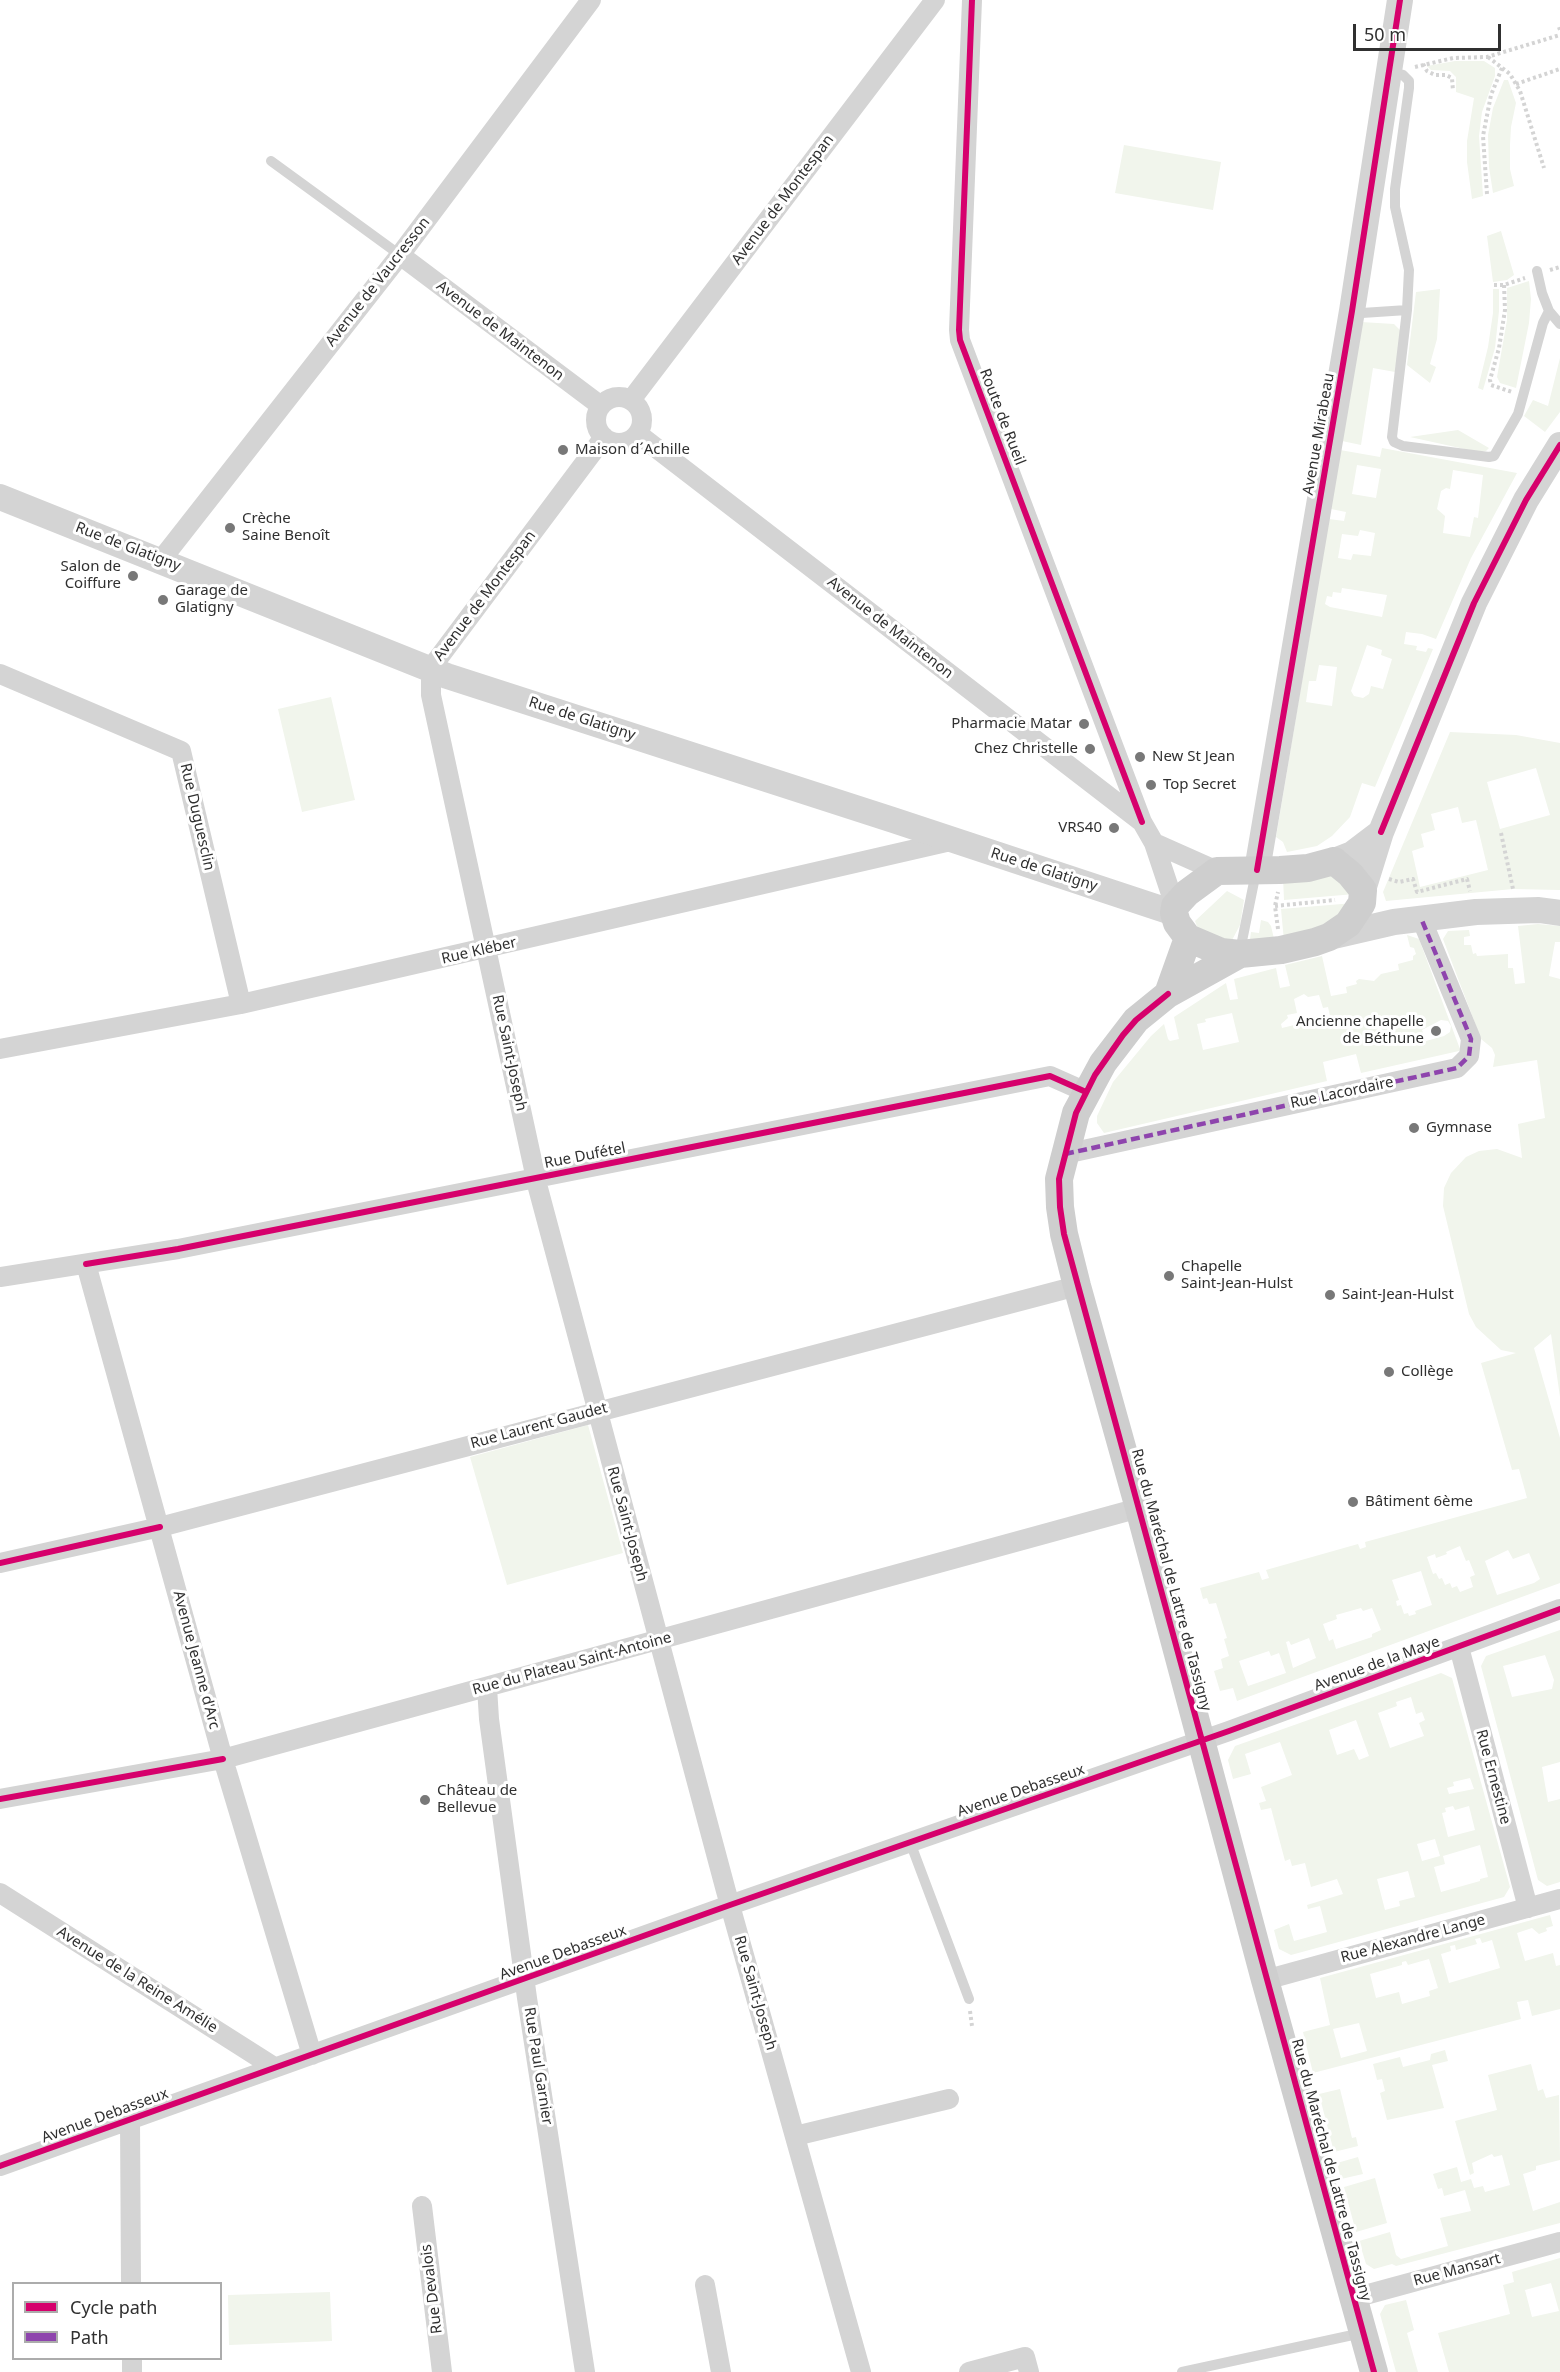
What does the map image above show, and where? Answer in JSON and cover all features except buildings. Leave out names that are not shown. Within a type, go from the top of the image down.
[{"type":"main road","points":[[1334,861],[1350,874],[1363,897],[1348,924],[1329,937],[1281,950],[1240,954],[1221,952],[1188,938],[1177,923],[1174,910],[1187,893],[1217,871],[1308,867],[1334,861]]},
{"type":"main road","points":[[1168,994],[1188,938]]},
{"type":"main road","name":"Rue du Maréchal de Lattre de Tassigny","points":[[1240,954],[1168,994],[1136,1020],[1123,1035],[1099,1069],[1076,1113],[1059,1179],[1060,1207],[1077,1286],[1374,2372]]},
{"type":"street","name":"Avenue de Vaucresson","points":[[161,560],[400,255],[591,0]]},
{"type":"street","name":"Avenue de Montespan","points":[[631,400],[935,0]]},
{"type":"street","name":"Route de Rueil","points":[[972,0],[958,330],[960,340],[1142,822],[1154,843],[1174,910]]},
{"type":"street","name":"Avenue Mirabeau","points":[[1268,870],[1352,311],[1396,74],[1400,0]]},
{"type":"street","name":"Avenue de Maintenon","points":[[400,255],[601,406]]},
{"type":"street","points":[[625,397],[631,400],[637,405],[642,419],[638,434],[632,439],[618,443],[604,437],[597,426],[597,412],[601,406],[611,398],[625,397]]},
{"type":"street","name":"Avenue de Maintenon","points":[[638,434],[1142,822]]},
{"type":"street","name":"Avenue de Montespan","points":[[431,669],[604,437]]},
{"type":"street","points":[[1394,922],[1380,916],[1363,897],[1382,832],[1474,603],[1526,500],[1560,446]]},
{"type":"street","name":"Rue de Glatigny","points":[[0,497],[447,676],[1174,910]]},
{"type":"street","name":"Rue Saint-Joseph","points":[[431,669],[431,695],[488,949],[535,1178],[730,1905],[861,2372]]},
{"type":"street","name":"Rue Duguesclin","points":[[0,674],[181,751],[241,1004]]},
{"type":"street","points":[[1334,861],[1352,854],[1382,832]]},
{"type":"street","name":"Rue Kléber","points":[[0,1049],[241,1004],[955,840]]},
{"type":"street","points":[[1154,843],[1217,871]]},
{"type":"street","points":[[1329,937],[1394,922],[1476,912],[1539,910],[1560,913]]},
{"type":"street","name":"Rue Lacordaire","points":[[1065,1154],[1457,1068],[1469,1056],[1471,1039],[1421,918]]},
{"type":"street","name":"Rue Dufétel","points":[[0,1276],[178,1249],[1050,1076],[1086,1092]]},
{"type":"street","name":"Avenue Jeanne d'Arc","points":[[86,1264],[223,1759],[312,2055]]},
{"type":"street","name":"Rue Laurent Gaudet","points":[[0,1563],[160,1527],[597,1410],[1077,1286]]},
{"type":"street","name":"Rue du Plateau Saint-Antoine","points":[[0,1799],[223,1759],[1139,1508]]},
{"type":"street","name":"Avenue de la Maye","points":[[1202,1740],[1560,1609]]},
{"type":"street","name":"Rue Ernestine","points":[[1459,1647],[1528,1908]]},
{"type":"street","name":"Rue Paul Garnier","points":[[487,1687],[489,1719],[525,1980],[585,2372]]},
{"type":"street","name":"Avenue Debasseux","points":[[0,2166],[730,1905],[1202,1740]]},
{"type":"street","name":"Avenue de la Reine Amélie","points":[[0,1893],[274,2067]]},
{"type":"street","name":"Rue Alexandre Lange","points":[[1265,1980],[1560,1899]]},
{"type":"street","points":[[795,2136],[949,2099]]},
{"type":"street","points":[[130,2120],[131,2282]]},
{"type":"street","name":"Rue Devalois","points":[[422,2206],[442,2372]]},
{"type":"street","name":"Rue Mansart","points":[[1354,2298],[1560,2242]]},
{"type":"street","points":[[705,2286],[721,2372]]},
{"type":"street","points":[[969,2372],[1025,2357],[1029,2372]]},
{"type":"lane","points":[[1396,74],[1409,81],[1395,189],[1395,207],[1409,270],[1407,310],[1392,437],[1394,442],[1403,446],[1494,456],[1518,414],[1543,323],[1549,311]]},
{"type":"lane","points":[[271,161],[400,255]]},
{"type":"lane","points":[[1537,271],[1549,311],[1560,324]]},
{"type":"lane","points":[[1352,311],[1362,313],[1407,310]]},
{"type":"lane","points":[[1240,954],[1268,870]]},
{"type":"lane","points":[[910,1842],[969,1999]]},
{"type":"lane","points":[[1182,2372],[1363,2332]]},
{"type":"path","points":[[1396,74],[1423,64],[1453,58],[1488,57],[1560,35]]},
{"type":"path","points":[[1488,57],[1502,68],[1520,91],[1544,168]]},
{"type":"path","points":[[1423,64],[1426,71],[1452,78],[1453,91]]},
{"type":"path","points":[[1487,194],[1483,136],[1488,105],[1502,68]]},
{"type":"path","points":[[1516,84],[1560,69]]},
{"type":"path","points":[[1504,285],[1505,310],[1499,348],[1490,380],[1491,386],[1524,396]]},
{"type":"path","points":[[1501,833],[1513,889]]},
{"type":"path","points":[[1268,870],[1281,950]]},
{"type":"path","points":[[1389,879],[1399,882],[1413,879],[1417,892],[1467,879],[1470,893]]},
{"type":"path","points":[[1275,906],[1363,897]]},
{"type":"shaded area","points":[[1455,61],[1484,61],[1495,68],[1495,76],[1482,112],[1479,136],[1483,196],[1472,199],[1467,162],[1467,141],[1474,98],[1456,92],[1456,77],[1450,71],[1431,70],[1427,66]]},
{"type":"shaded area","points":[[1504,80],[1508,80],[1516,103],[1510,145],[1510,169],[1514,186],[1493,193],[1488,135],[1493,108]]},
{"type":"shaded area","points":[[1124,145],[1221,162],[1213,210],[1115,193]]},
{"type":"shaded area","points":[[1501,231],[1514,275],[1507,280],[1493,282],[1487,236]]},
{"type":"shaded area","points":[[1529,281],[1531,299],[1529,323],[1516,388],[1500,383],[1497,377],[1507,320],[1507,288]]},
{"type":"shaded area","points":[[1440,289],[1437,339],[1430,364],[1436,367],[1430,383],[1407,365],[1416,292]]},
{"type":"shaded area","points":[[1493,289],[1499,289],[1499,311],[1495,348],[1483,390],[1478,388],[1488,347],[1493,313]]},
{"type":"shaded area","points":[[1361,322],[1394,324],[1401,331],[1395,372],[1373,368],[1361,445],[1342,441]]},
{"type":"shaded area","points":[[1560,358],[1560,412],[1545,432],[1524,416],[1533,400],[1548,406]]},
{"type":"shaded area","points":[[1458,430],[1489,448],[1478,452],[1410,437]]},
{"type":"shaded area","points":[[1382,448],[1517,473],[1471,558],[1436,639],[1406,632],[1404,644],[1417,646],[1416,650],[1426,652],[1428,648],[1433,649],[1375,787],[1362,783],[1350,817],[1332,836],[1317,846],[1287,852],[1283,842],[1276,837],[1329,519],[1344,521],[1346,512],[1331,509],[1340,450],[1380,457]],"holes":[[[1357,465],[1381,469],[1376,498],[1352,494]],[[1453,470],[1483,475],[1478,518],[1474,517],[1470,537],[1443,533],[1445,516],[1437,509],[1441,491],[1446,488],[1450,489]],[[1360,530],[1375,533],[1371,556],[1353,554],[1351,560],[1338,558],[1342,534],[1358,536]],[[1342,588],[1387,595],[1382,617],[1330,607],[1325,604],[1327,596],[1332,597],[1333,592],[1341,593]],[[1367,645],[1382,650],[1381,655],[1392,659],[1383,689],[1371,686],[1369,694],[1363,698],[1354,696],[1351,691]],[[1319,665],[1337,667],[1332,706],[1306,702],[1309,681],[1316,681]]]},
{"type":"shaded area","points":[[331,697],[355,800],[302,812],[278,709]]},
{"type":"shaded area","points":[[1450,732],[1516,735],[1560,743],[1560,890],[1513,889],[1386,901],[1383,892]],"holes":[[[1536,768],[1550,815],[1500,829],[1487,782]],[[1458,807],[1462,823],[1476,820],[1488,870],[1420,887],[1412,851],[1424,847],[1421,834],[1435,830],[1431,814]]]},
{"type":"shaded area","points":[[1327,872],[1355,894],[1284,900],[1283,877]]},
{"type":"shaded area","points":[[1227,891],[1244,900],[1240,925],[1230,944],[1198,929],[1195,921]]},
{"type":"shaded area","points":[[1354,903],[1344,917],[1284,941],[1281,909]]},
{"type":"shaded area","points":[[1261,920],[1268,922],[1271,926],[1275,943],[1249,946],[1251,932],[1259,933]]},
{"type":"shaded area","points":[[1538,924],[1560,926],[1560,942],[1555,942],[1549,976],[1560,979],[1560,1397],[1551,1334],[1534,1348],[1560,1438],[1560,1583],[1237,1701],[1233,1688],[1220,1691],[1214,1671],[1223,1668],[1221,1659],[1229,1656],[1224,1639],[1227,1638],[1216,1603],[1209,1604],[1207,1598],[1203,1599],[1200,1588],[1259,1572],[1262,1580],[1269,1578],[1266,1570],[1358,1544],[1360,1549],[1366,1547],[1365,1542],[1527,1498],[1519,1469],[1512,1470],[1481,1363],[1516,1353],[1501,1350],[1476,1327],[1469,1314],[1443,1206],[1444,1188],[1451,1173],[1466,1157],[1479,1151],[1497,1149],[1522,1158],[1518,1124],[1545,1118],[1537,1060],[1493,1067],[1495,1055],[1492,1048],[1481,1039],[1443,939],[1448,931],[1469,930],[1470,936],[1464,937],[1464,945],[1471,945],[1473,954],[1476,953],[1477,956],[1508,954],[1508,968],[1513,968],[1515,984],[1525,983],[1518,926]],"holes":[[[1460,1546],[1475,1575],[1470,1577],[1473,1587],[1460,1592],[1457,1586],[1452,1588],[1450,1583],[1445,1585],[1442,1578],[1439,1579],[1436,1573],[1433,1574],[1427,1557],[1435,1554],[1436,1558],[1447,1554],[1446,1552]],[[1508,1550],[1513,1559],[1529,1553],[1540,1579],[1497,1595],[1485,1561]],[[1421,1571],[1432,1605],[1415,1611],[1416,1614],[1409,1616],[1408,1613],[1404,1614],[1401,1605],[1397,1606],[1396,1601],[1399,1600],[1392,1580]],[[1361,1608],[1363,1611],[1372,1608],[1381,1630],[1372,1634],[1372,1637],[1336,1649],[1333,1639],[1329,1641],[1323,1624],[1337,1619],[1336,1615]],[[1309,1638],[1316,1658],[1293,1668],[1286,1642],[1289,1641],[1291,1645]],[[1269,1651],[1271,1656],[1279,1653],[1286,1673],[1248,1686],[1239,1661]]]},
{"type":"shaded area","points":[[1407,935],[1419,939],[1460,1049],[1459,1051],[1361,1073],[1356,1054],[1323,1062],[1327,1081],[1104,1133],[1097,1123],[1097,1116],[1113,1082],[1151,1036],[1164,1024],[1170,1041],[1179,1039],[1174,1017],[1226,983],[1230,1000],[1238,999],[1234,979],[1276,968],[1280,988],[1290,986],[1285,965],[1322,956],[1331,996],[1347,993],[1346,987],[1357,984],[1356,981],[1359,979],[1374,981],[1381,974],[1399,970],[1398,964],[1413,960],[1416,954],[1414,948],[1410,947]],"holes":[[[1304,994],[1308,997],[1319,995],[1323,1008],[1328,1007],[1335,1024],[1325,1026],[1323,1018],[1282,1028],[1281,1024],[1288,1018],[1287,1015],[1297,1013],[1294,999]],[[1232,1013],[1239,1042],[1203,1050],[1197,1024],[1206,1022],[1205,1019]],[[1441,1020],[1448,1021],[1451,1026],[1450,1032],[1444,1036],[1426,1041],[1422,1030]]]},
{"type":"shaded area","points":[[588,1425],[623,1553],[507,1585],[470,1457]]},
{"type":"shaded area","points":[[1560,1630],[1560,1762],[1542,1767],[1548,1802],[1560,1799],[1560,1882],[1547,1886],[1538,1880],[1481,1666],[1486,1656]],"holes":[[[1545,1655],[1554,1680],[1552,1689],[1512,1697],[1503,1666]]]},
{"type":"shaded area","points":[[1441,1673],[1452,1678],[1510,1887],[1504,1897],[1291,1955],[1279,1949],[1274,1930],[1289,1924],[1294,1941],[1327,1932],[1320,1906],[1308,1909],[1307,1905],[1343,1894],[1337,1879],[1311,1887],[1305,1863],[1292,1866],[1290,1859],[1285,1861],[1271,1808],[1261,1810],[1259,1803],[1266,1801],[1261,1787],[1292,1775],[1280,1742],[1245,1754],[1251,1774],[1233,1779],[1228,1760],[1235,1746]],"holes":[[[1411,1697],[1416,1714],[1422,1712],[1425,1720],[1419,1723],[1424,1736],[1390,1748],[1378,1713],[1397,1706],[1396,1702]],[[1356,1720],[1369,1756],[1359,1760],[1354,1749],[1337,1755],[1329,1730]],[[1470,1778],[1474,1789],[1449,1794],[1447,1788],[1454,1786],[1453,1782]],[[1453,1806],[1455,1810],[1469,1806],[1475,1830],[1448,1837],[1442,1813],[1446,1812],[1445,1808]],[[1435,1839],[1440,1856],[1422,1861],[1417,1844]],[[1480,1845],[1488,1877],[1441,1892],[1434,1867],[1445,1864],[1443,1856]],[[1408,1871],[1415,1897],[1399,1901],[1400,1906],[1385,1910],[1377,1879]]]},
{"type":"shaded area","points":[[1550,1915],[1553,1926],[1546,1928],[1547,1931],[1539,1934],[1532,1928],[1517,1933],[1525,1961],[1553,1953],[1556,1966],[1560,1965],[1560,2009],[1532,2016],[1528,2000],[1517,2002],[1521,2019],[1313,2073],[1303,2032],[1330,2025],[1320,1978]],"holes":[[[1480,1938],[1482,1943],[1492,1940],[1500,1968],[1449,1983],[1441,1954],[1451,1951],[1450,1946],[1455,1945],[1456,1950],[1477,1944],[1475,1939]],[[1429,1959],[1438,1988],[1429,1991],[1430,1996],[1402,2004],[1399,1992],[1376,1998],[1370,1974],[1402,1965],[1402,1962],[1406,1961],[1408,1965]],[[1359,2023],[1367,2051],[1341,2058],[1333,2029]]]},
{"type":"shaded area","points":[[1445,2050],[1448,2061],[1432,2065],[1444,2108],[1387,2120],[1380,2093],[1385,2091],[1382,2079],[1377,2080],[1373,2064],[1400,2057],[1403,2067],[1430,2060],[1431,2054]]},
{"type":"shaded area","points":[[1531,2064],[1538,2091],[1543,2089],[1546,2098],[1559,2095],[1560,2160],[1536,2166],[1536,2170],[1523,2174],[1533,2211],[1560,2202],[1560,2223],[1396,2266],[1392,2264],[1374,2269],[1366,2264],[1359,2241],[1390,2232],[1396,2255],[1401,2259],[1448,2246],[1440,2218],[1471,2211],[1465,2190],[1444,2196],[1442,2188],[1438,2189],[1433,2174],[1457,2167],[1461,2182],[1471,2179],[1474,2188],[1483,2186],[1485,2192],[1510,2185],[1502,2155],[1494,2157],[1492,2154],[1472,2163],[1474,2173],[1470,2175],[1455,2121],[1497,2110],[1488,2075]]},
{"type":"shaded area","points":[[1340,2089],[1352,2138],[1356,2137],[1358,2146],[1334,2152],[1319,2094]]},
{"type":"shaded area","points":[[1358,2157],[1363,2174],[1341,2179],[1337,2163]]},
{"type":"shaded area","points":[[1375,2178],[1387,2223],[1356,2232],[1344,2187]]},
{"type":"shaded area","points":[[1560,2258],[1560,2372],[1449,2372],[1438,2333],[1510,2314],[1503,2285],[1514,2282],[1512,2272]],"holes":[[[1551,2283],[1559,2311],[1532,2317],[1525,2290]]]},
{"type":"shaded area","points":[[330,2292],[332,2341],[229,2345],[228,2295]]},
{"type":"shaded area","points":[[1406,2300],[1414,2330],[1407,2333],[1418,2372],[1396,2372],[1380,2314],[1385,2305]]},
{"type":"marked path","points":[[1065,1154],[1457,1068],[1469,1056],[1471,1039],[1421,918]]},
{"type":"cycle path","points":[[972,0],[960,340],[1142,822]]},
{"type":"cycle path","points":[[1257,870],[1352,311],[1400,0]]},
{"type":"cycle path","points":[[1381,832],[1474,603],[1526,500],[1560,445]]},
{"type":"cycle path","points":[[1168,994],[1136,1020],[1123,1035],[1095,1075],[1076,1113],[1059,1179],[1064,1234],[1374,2372]]},
{"type":"cycle path","points":[[86,1264],[178,1249],[1050,1076],[1086,1092]]},
{"type":"cycle path","points":[[0,1563],[160,1527]]},
{"type":"cycle path","points":[[0,2166],[730,1905],[1229,1731],[1560,1609]]},
{"type":"cycle path","points":[[0,1799],[223,1759]]},
{"type":"place","name":"Maison d´Achille","points":[[563,450]]},
{"type":"place","name":"Crèche Saine Benoît","points":[[230,528]]},
{"type":"place","name":"Salon de Coiffure","points":[[133,576]]},
{"type":"place","name":"Garage de Glatigny","points":[[163,600]]},
{"type":"place","name":"Pharmacie Matar","points":[[1084,724]]},
{"type":"place","name":"Chez Christelle","points":[[1090,749]]},
{"type":"place","name":"New St Jean","points":[[1140,757]]},
{"type":"place","name":"Top Secret","points":[[1151,785]]},
{"type":"place","name":"VRS40","points":[[1114,828]]},
{"type":"place","name":"Ancienne chapelle de Béthune","points":[[1436,1031]]},
{"type":"place","name":"Gymnase","points":[[1414,1128]]},
{"type":"place","name":"Chapelle Saint-Jean-Hulst","points":[[1169,1276]]},
{"type":"place","name":"Saint-Jean-Hulst","points":[[1330,1295]]},
{"type":"place","name":"Collège","points":[[1389,1372]]},
{"type":"place","name":"Bâtiment 6ème","points":[[1353,1502]]},
{"type":"place","name":"Château de Bellevue","points":[[425,1800]]}]
